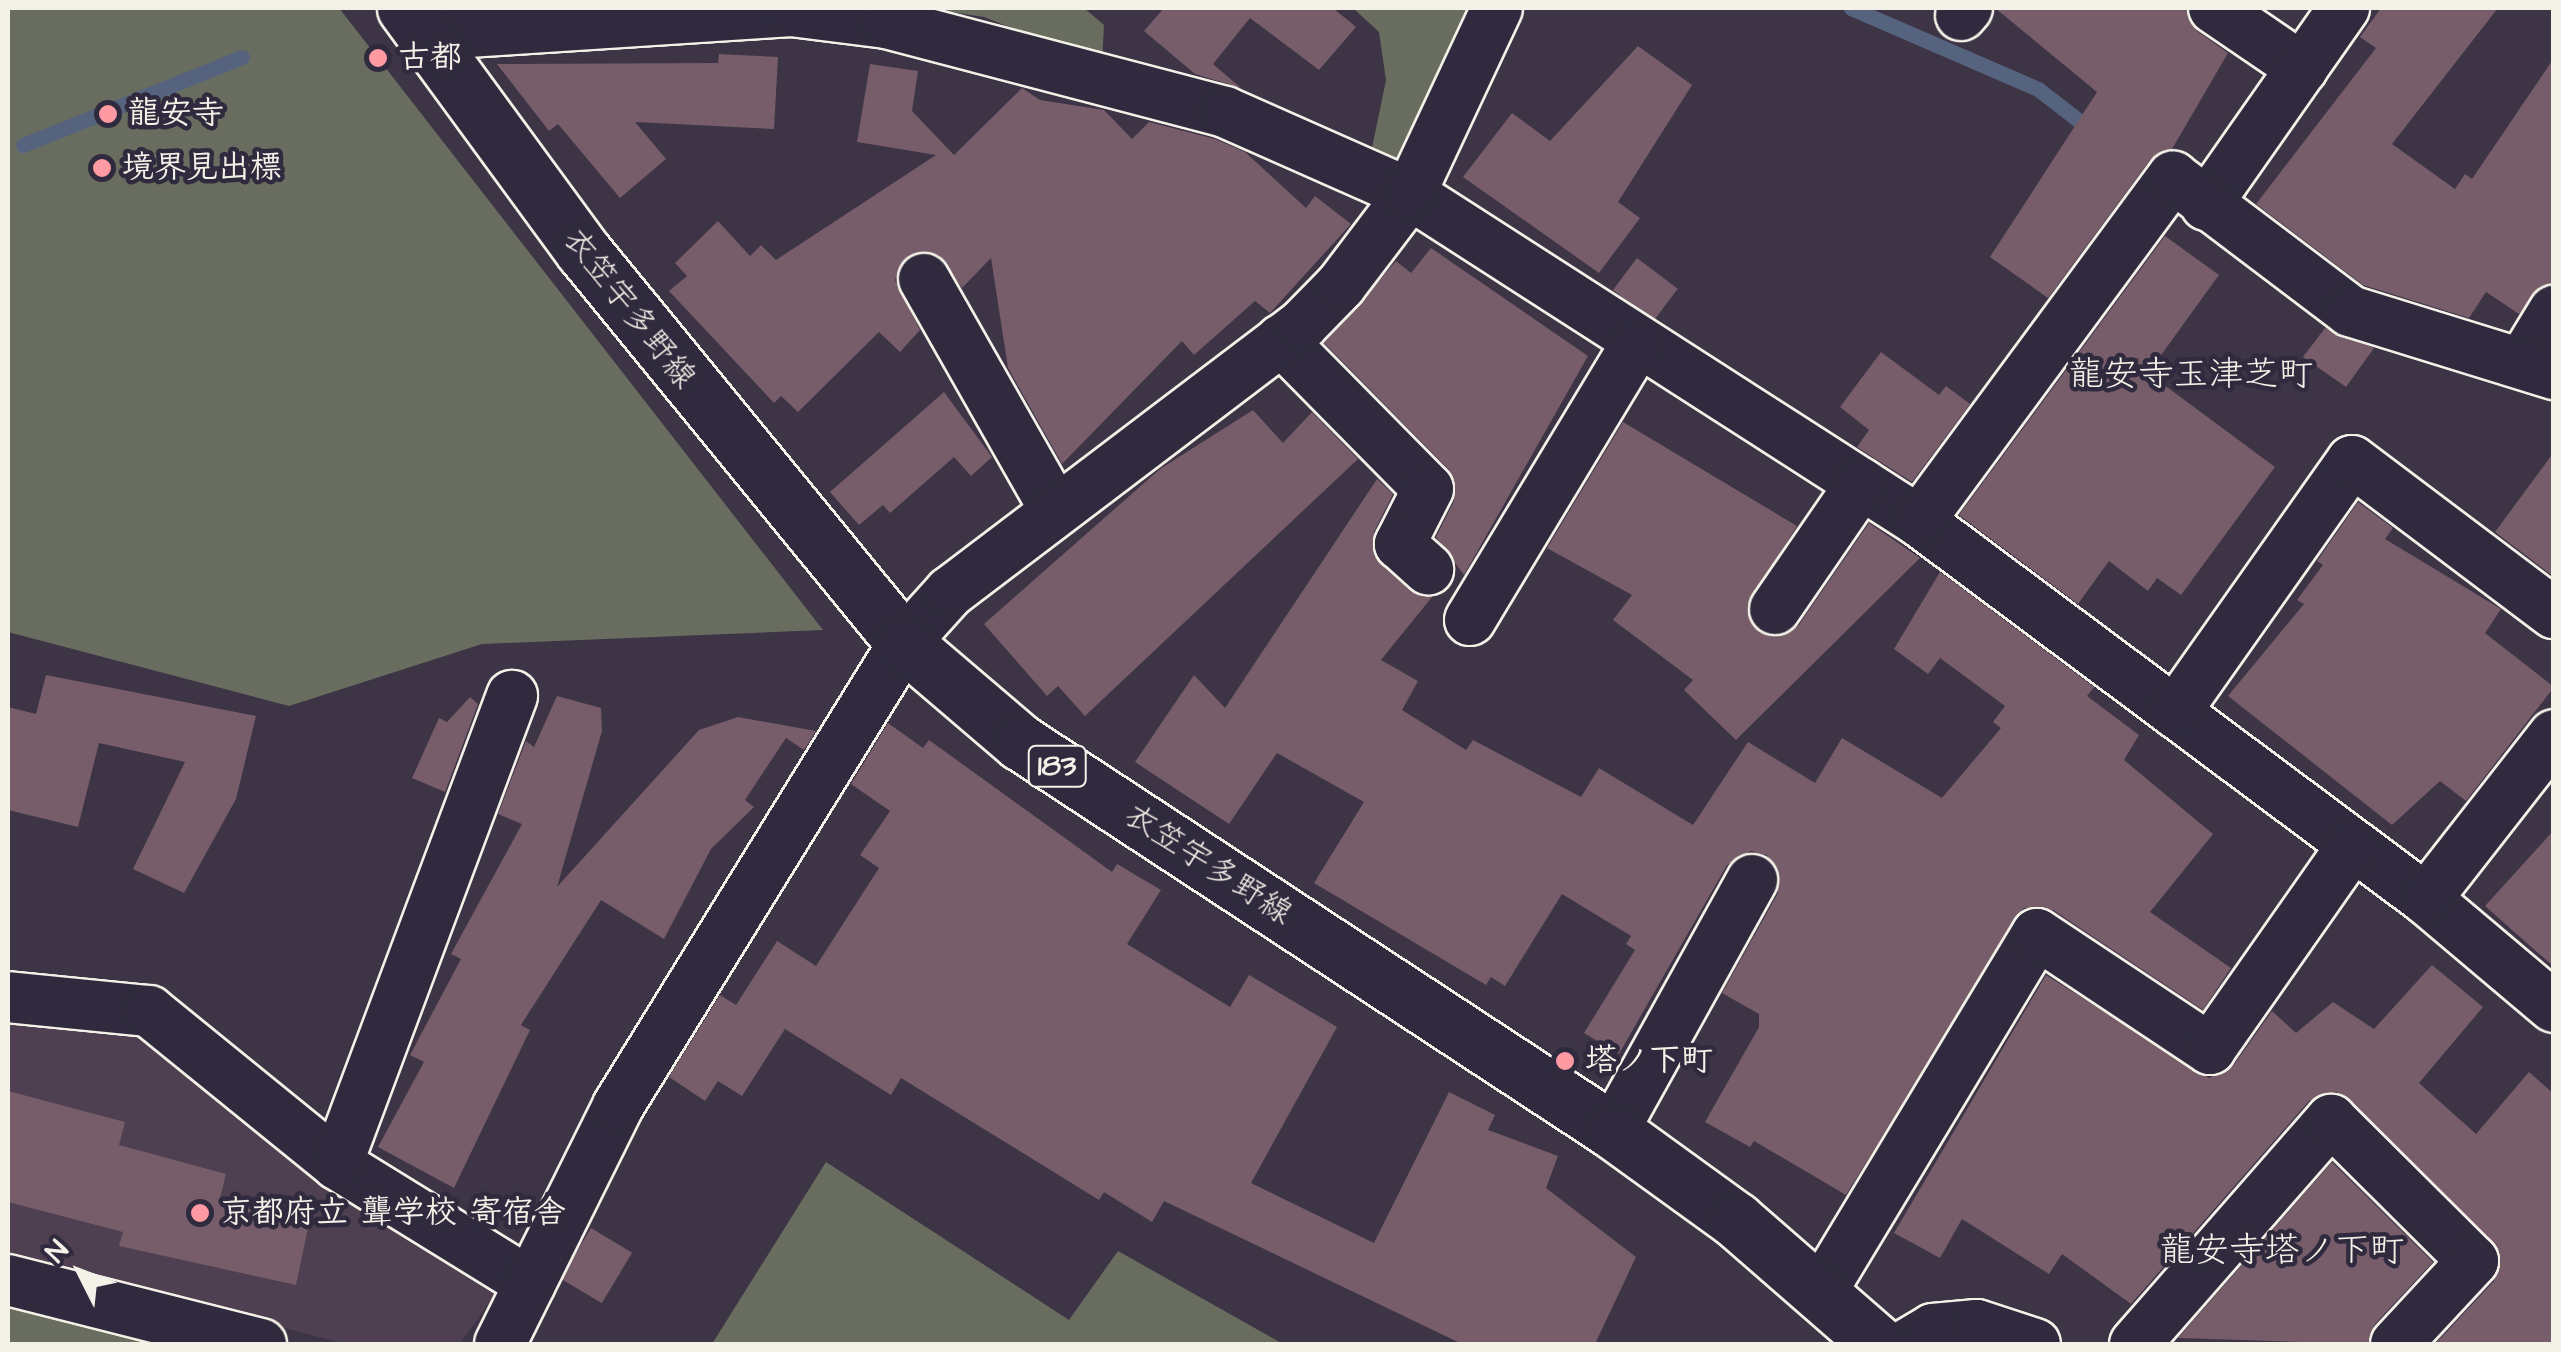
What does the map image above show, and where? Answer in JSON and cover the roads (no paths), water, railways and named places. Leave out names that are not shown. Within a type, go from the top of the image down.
[{"type":"main road","name":"衣笠宇多野線","points":[[413,21],[754,468],[904,643],[1020,742],[1613,1131],[1821,1292],[1878,1344]]},
{"type":"street","points":[[500,1344],[618,1106],[904,643],[950,592],[1054,508],[1282,340],[1341,285],[1410,194],[1497,8]]},
{"type":"street","points":[[2214,8],[2302,68]]},
{"type":"street","points":[[2206,205],[2344,8]]},
{"type":"street","points":[[413,21],[791,10],[886,23],[1225,112],[1410,194],[1634,346],[1919,520],[2426,899],[2554,1007]]},
{"type":"street","points":[[1919,520],[2173,178],[2350,311],[2406,335],[2538,368],[2554,311]]},
{"type":"street","points":[[924,279],[1054,508]]},
{"type":"street","points":[[1282,340],[1428,489],[1400,544],[1428,570]]},
{"type":"street","points":[[1470,620],[1634,346]]},
{"type":"street","points":[[2175,712],[2352,461],[2554,613]]},
{"type":"street","points":[[1775,608],[1861,484]]},
{"type":"street","points":[[336,1164],[512,696]]},
{"type":"street","points":[[2426,899],[2554,735]]},
{"type":"street","points":[[1821,1292],[2036,934],[2210,1049],[2353,845]]},
{"type":"street","points":[[1613,1131],[1752,880]]},
{"type":"street","points":[[8,996],[149,1011],[336,1164],[530,1283]]},
{"type":"street","points":[[2135,1344],[2331,1120],[2473,1261],[2396,1344]]},
{"type":"street","points":[[8,1280],[261,1344]]},
{"type":"street","points":[[1908,1344],[1933,1329],[1977,1325],[2035,1344]]},
{"type":"waterway","points":[[1851,8],[2038,89],[2091,130]]},
{"type":"waterway","points":[[23,145],[242,57]]},
{"type":"place","name":"古都","points":[[378,58]]},
{"type":"place","name":"龍安寺","points":[[108,114]]},
{"type":"place","name":"境界見出標","points":[[102,168]]},
{"type":"place","name":"塔ノ下町","points":[[1565,1061]]},
{"type":"place","name":"京都府立 聾学校 寄宿舎","points":[[200,1213]]},
{"type":"district","name":"龍安寺玉津芝町","points":[[2191,375]]},
{"type":"district","name":"龍安寺塔ノ下町","points":[[2282,1251]]}]
